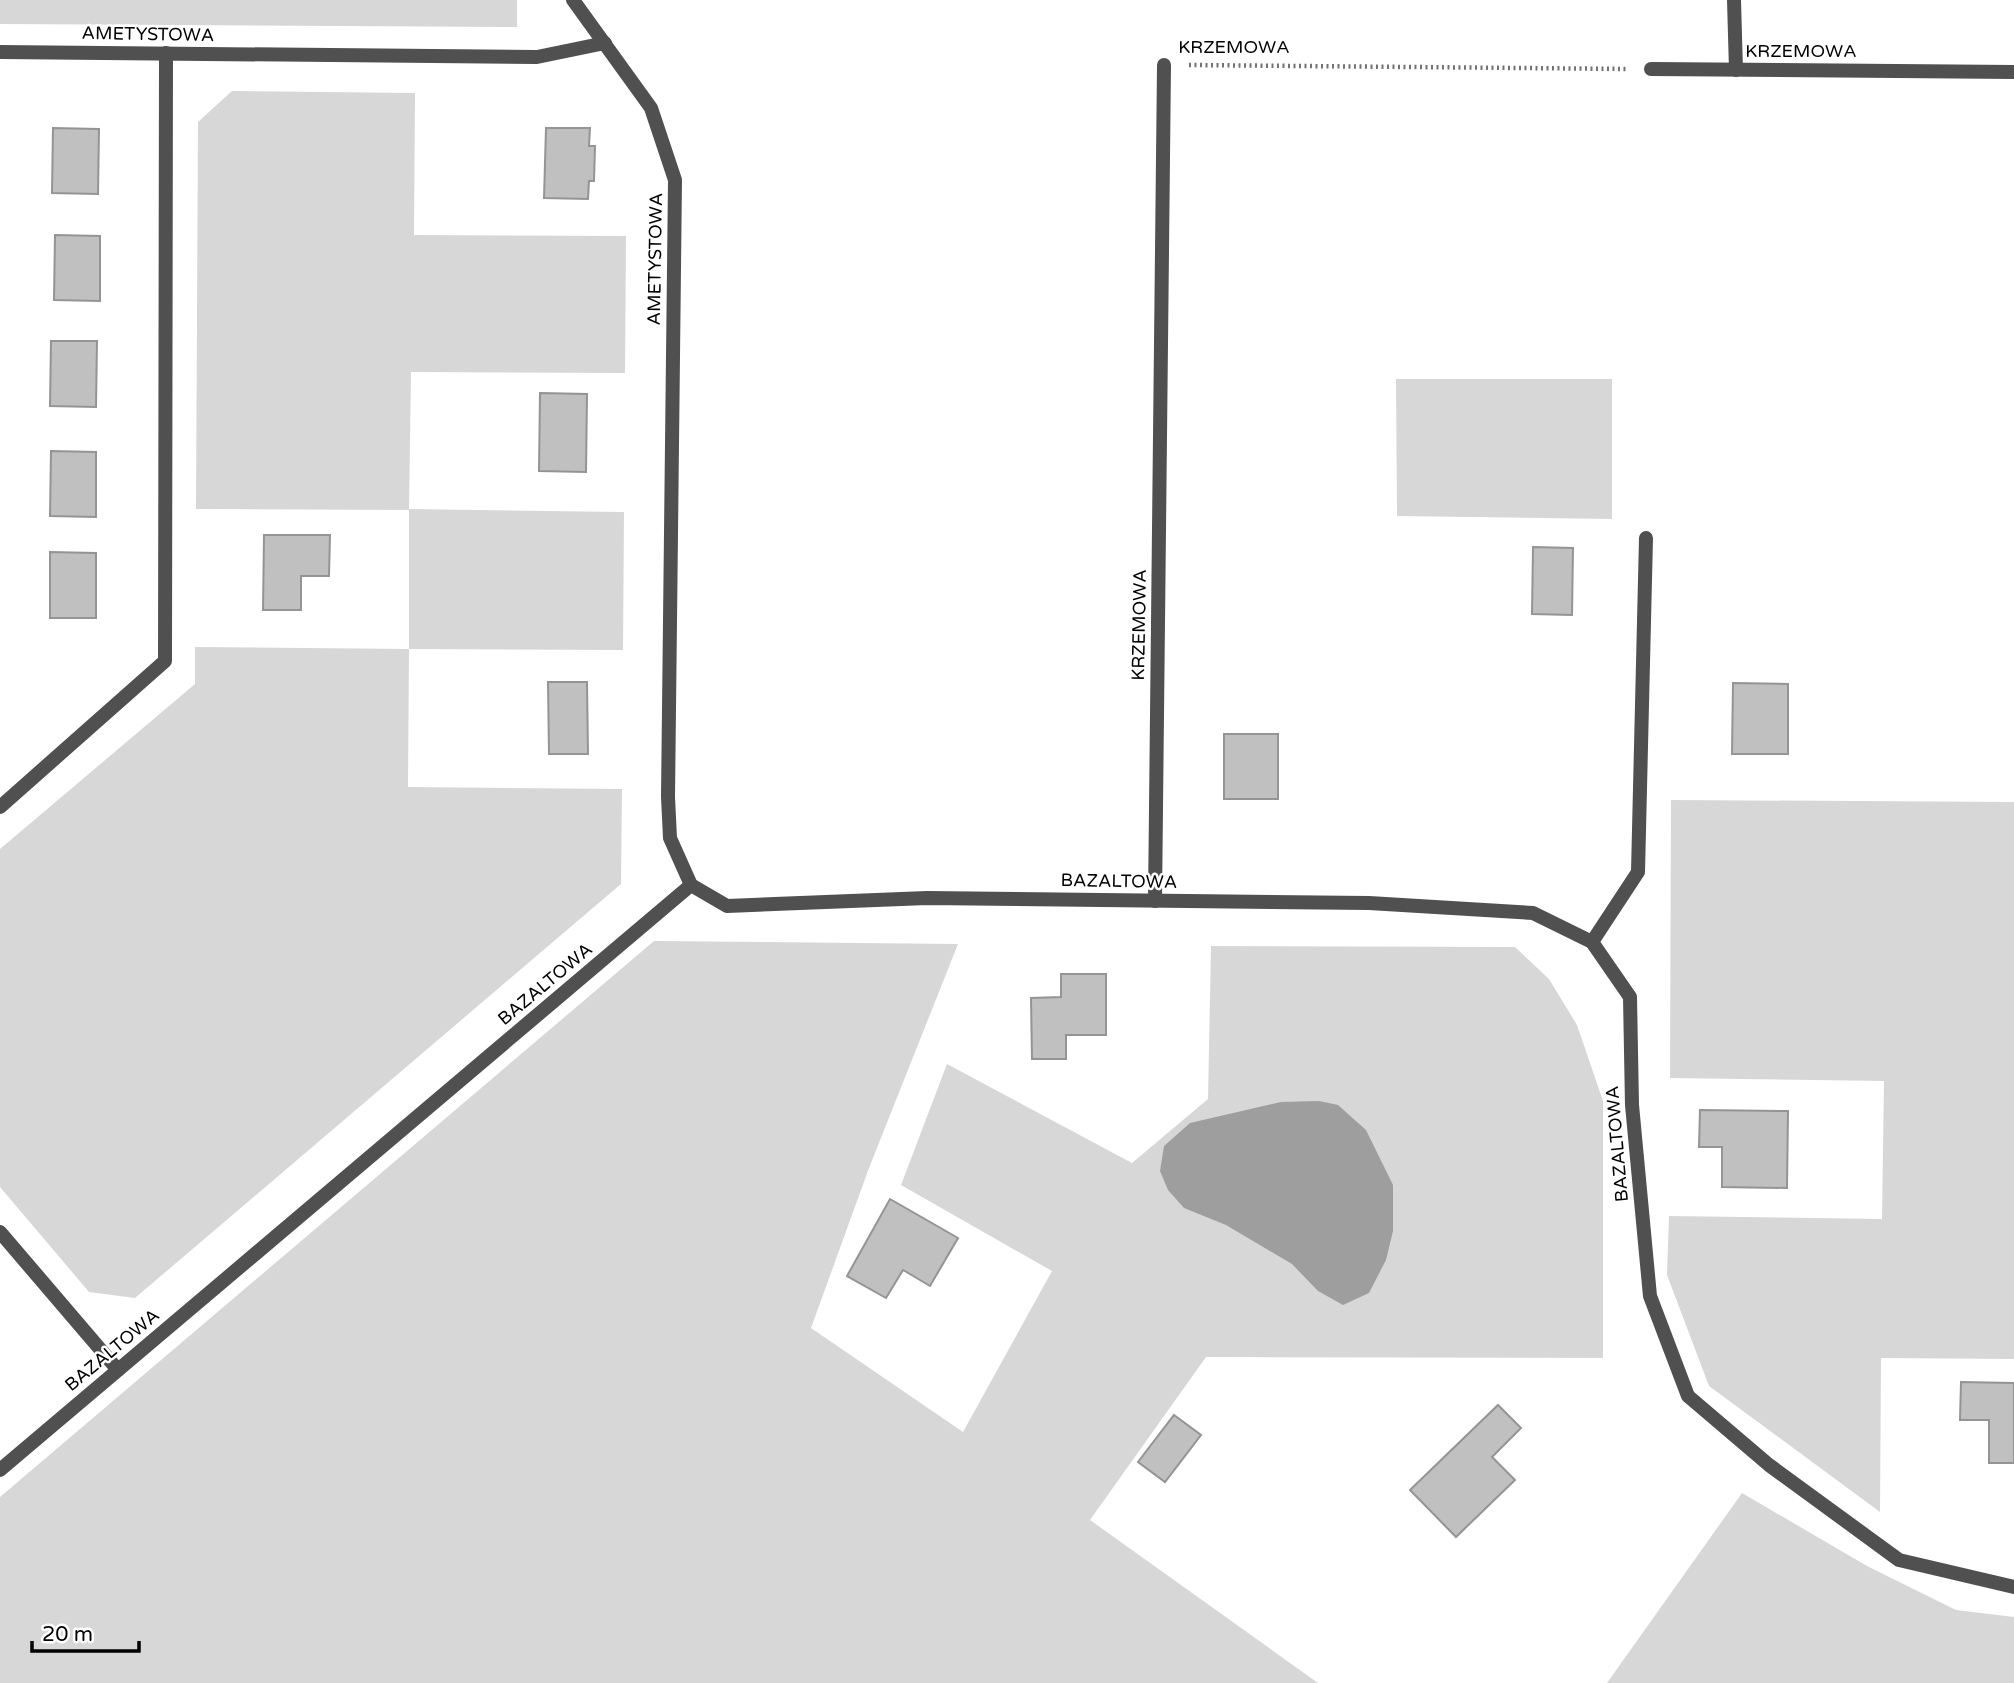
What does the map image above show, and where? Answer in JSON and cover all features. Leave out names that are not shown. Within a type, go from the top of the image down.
[{"type":"street","points":[[573,0],[605,43]]},
{"type":"street","points":[[1734,0],[1736,70]]},
{"type":"street","name":"AMETYSTOWA","points":[[0,52],[537,57],[605,43],[651,108],[675,180],[668,797],[670,838],[691,885]]},
{"type":"street","points":[[0,807],[165,661],[166,54]]},
{"type":"street","name":"KRZEMOWA","points":[[1155,901],[1164,65]]},
{"type":"street","name":"KRZEMOWA","points":[[1651,69],[2014,72]]},
{"type":"street","points":[[1592,942],[1638,872],[1646,538]]},
{"type":"street","name":"BAZALTOWA","points":[[0,1470],[691,885],[727,906],[927,898],[1369,903],[1533,913],[1592,942],[1630,997],[1632,1105],[1650,1296],[1688,1396],[1769,1465],[1899,1560],[2014,1587]]},
{"type":"street","points":[[0,1231],[118,1370]]},
{"type":"path","name":"KRZEMOWA","points":[[1164,65],[1651,69]]},
{"type":"shaded area","points":[[0,0],[517,0],[517,27],[0,24]]},
{"type":"shaded area","points":[[232,91],[415,93],[414,235],[626,236],[625,373],[411,372],[409,509],[624,512],[623,650],[409,649],[409,510],[196,509],[198,122]]},
{"type":"shaded area","points":[[1396,379],[1612,379],[1612,519],[1397,516]]},
{"type":"shaded area","points":[[195,647],[409,649],[408,787],[622,789],[621,884],[135,1298],[89,1292],[0,1187],[0,849],[195,684]]},
{"type":"shaded area","points":[[1671,800],[2014,802],[2014,1359],[1881,1358],[1880,1512],[1709,1386],[1667,1275],[1669,1216],[1882,1219],[1884,1081],[1670,1078]]},
{"type":"shaded area","points":[[654,941],[958,944],[869,1168],[811,1328],[963,1432],[1052,1271],[901,1185],[947,1064],[1132,1163],[1208,1099],[1211,946],[1515,947],[1549,979],[1577,1025],[1603,1101],[1603,1358],[1206,1357],[1090,1520],[1318,1683],[0,1683],[0,1497]]},
{"type":"shaded area","points":[[1319,1101],[1338,1105],[1366,1130],[1393,1185],[1393,1231],[1386,1260],[1369,1293],[1343,1305],[1318,1291],[1292,1264],[1226,1225],[1184,1208],[1168,1190],[1160,1171],[1164,1146],[1190,1123],[1281,1102]]},
{"type":"shaded area","points":[[1742,1493],[1867,1566],[1956,1610],[2014,1617],[2014,1683],[1607,1683]]},
{"type":"building","points":[[53,128],[99,129],[98,194],[52,193]]},
{"type":"building","points":[[546,128],[590,128],[589,146],[595,146],[594,181],[589,181],[588,199],[544,198]]},
{"type":"building","points":[[55,235],[100,236],[100,301],[54,300]]},
{"type":"building","points":[[51,341],[97,341],[96,407],[50,406]]},
{"type":"building","points":[[540,393],[587,394],[586,472],[539,471]]},
{"type":"building","points":[[51,451],[96,452],[96,517],[50,516]]},
{"type":"building","points":[[264,535],[330,535],[329,576],[301,576],[301,610],[263,610]]},
{"type":"building","points":[[1533,547],[1573,548],[1572,615],[1532,614]]},
{"type":"building","points":[[50,552],[96,553],[96,618],[50,618]]},
{"type":"building","points":[[548,682],[587,682],[588,754],[549,754]]},
{"type":"building","points":[[1733,683],[1788,684],[1788,754],[1732,754]]},
{"type":"building","points":[[1224,734],[1278,734],[1278,799],[1224,799]]},
{"type":"building","points":[[1061,974],[1106,974],[1106,1035],[1066,1035],[1066,1059],[1032,1059],[1031,998],[1061,997]]},
{"type":"building","points":[[1700,1110],[1788,1111],[1787,1188],[1722,1187],[1722,1147],[1699,1147]]},
{"type":"building","points":[[890,1199],[958,1238],[930,1286],[903,1270],[886,1298],[847,1276]]},
{"type":"building","points":[[1961,1382],[2014,1383],[2014,1463],[1989,1463],[1989,1420],[1960,1420]]},
{"type":"building","points":[[1498,1405],[1521,1428],[1492,1457],[1515,1480],[1456,1537],[1410,1490]]},
{"type":"building","points":[[1174,1415],[1201,1435],[1165,1482],[1138,1462]]}]
